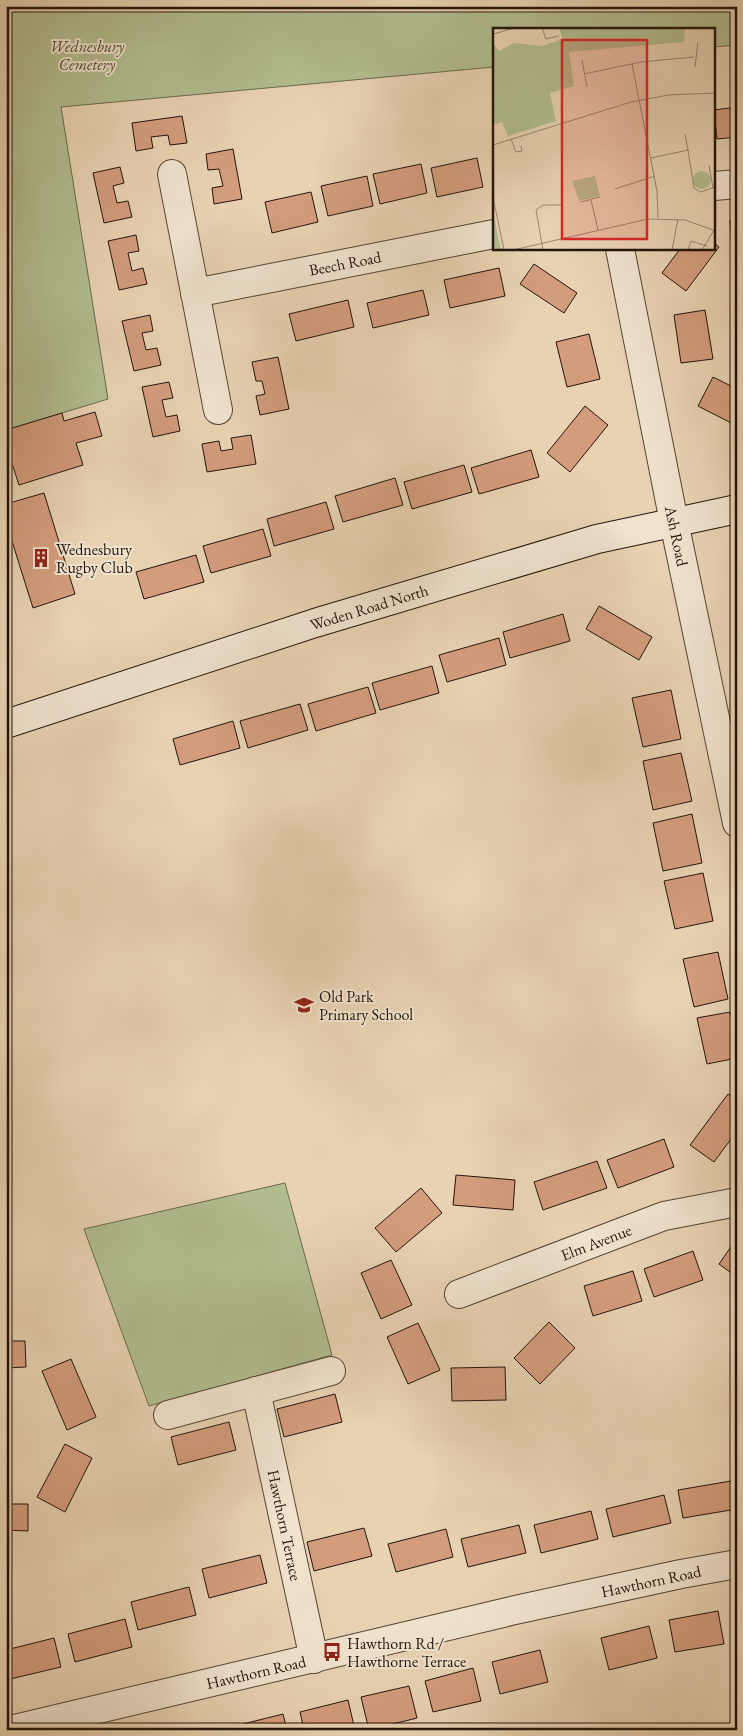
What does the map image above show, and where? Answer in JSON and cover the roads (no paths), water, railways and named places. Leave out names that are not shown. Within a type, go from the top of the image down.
[{"type":"street","points":[[172,174],[218,410]]},
{"type":"street","points":[[716,186],[737,184]]},
{"type":"street","name":"Beech Road","points":[[195,293],[493,234]]},
{"type":"street","name":"Ash Road","points":[[620,250],[674,522],[737,823]]},
{"type":"street","name":"Woden Road North","points":[[6,724],[315,623],[597,539],[737,509]]},
{"type":"street","name":"Elm Avenue","points":[[459,1294],[664,1216],[737,1202]]},
{"type":"street","points":[[168,1415],[331,1371]]},
{"type":"street","name":"Hawthorn Terrace","points":[[256,1391],[314,1658]]},
{"type":"street","name":"Hawthorn Road","points":[[10,1730],[511,1611],[681,1574],[737,1564]]},
{"type":"place","name":"Wednesbury Rugby Club","points":[[41,558]]},
{"type":"place","name":"Old Park Primary School","points":[[304,1005]]},
{"type":"place","name":"Hawthorn Rd / Hawthorne Terrace","points":[[332,1652]]},
{"type":"park label","name":"Wednesbury Cemetery","points":[[87,55]]}]
